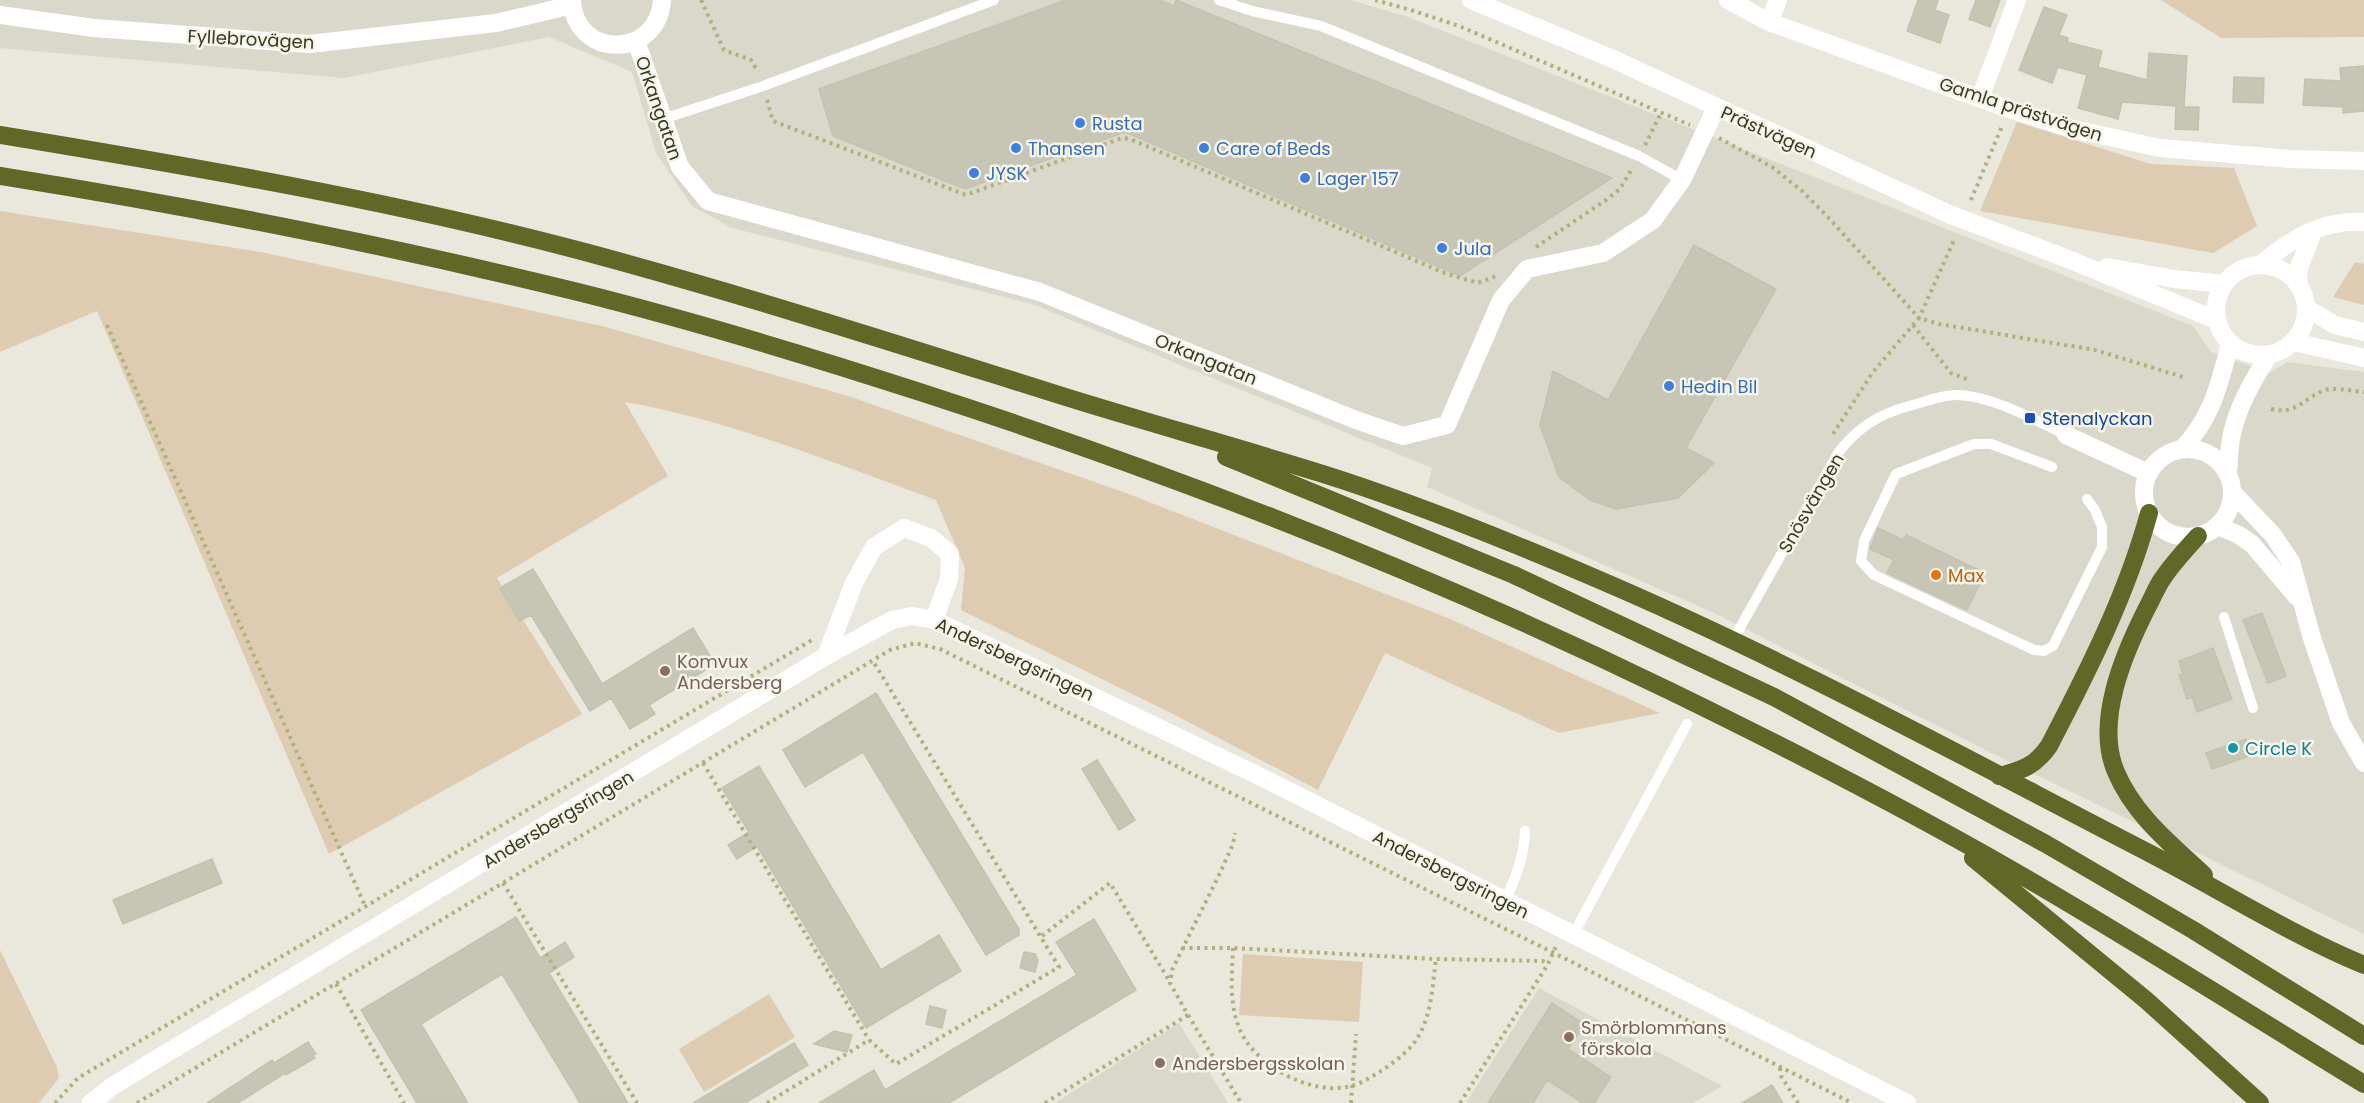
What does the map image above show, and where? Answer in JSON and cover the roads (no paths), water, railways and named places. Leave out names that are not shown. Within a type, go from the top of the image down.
[{"type":"highway","points":[[0,135],[169,163],[410,210],[591,253],[820,318],[1061,395],[1329,476],[1468,526],[1597,579],[1692,622],[1999,776],[2221,891],[2321,947],[2364,964]]},
{"type":"highway","points":[[0,176],[160,202],[342,238],[583,293],[807,355],[1047,433],[1246,507],[1472,600],[1668,690],[1795,754],[1940,830],[2043,888],[2364,1084]]},
{"type":"highway","points":[[1061,395],[1257,468],[1514,574],[1774,697],[2046,844],[2193,930],[2364,1036]]},
{"type":"highway","points":[[1999,776],[2031,766],[2041,758],[2049,746],[2126,584],[2139,551],[2149,513]]},
{"type":"highway","points":[[2198,536],[2162,579],[2138,627],[2118,675],[2110,710],[2110,746],[2115,770],[2129,797],[2152,826],[2221,891]]},
{"type":"highway","points":[[1940,830],[2146,1000],[2260,1103]]},
{"type":"street","name":"Prästvägen","points":[[1471,0],[1613,59],[1951,215],[2068,259],[2216,320]]},
{"type":"street","name":"Gamla prästvägen","points":[[1728,0],[1769,22],[2009,109],[2073,129],[2160,148],[2291,159],[2364,161]]},
{"type":"street","points":[[1769,22],[1778,0]]},
{"type":"street","points":[[1980,98],[2017,0]]},
{"type":"street","name":"Fyllebrovägen","points":[[0,15],[94,28],[309,44],[496,23],[572,3],[582,29],[595,40],[620,45],[636,41]]},
{"type":"street","points":[[636,41],[653,28],[665,3]]},
{"type":"street","name":"Orkangatan","points":[[636,41],[680,167],[708,201],[1040,292],[1356,420],[1403,436],[1446,425],[1501,300],[1527,269],[1603,253],[1653,220],[1682,180],[1716,108]]},
{"type":"street","points":[[2313,232],[2300,267],[2298,285],[2306,308],[2305,320],[2294,342],[2269,355],[2249,354],[2230,344],[2221,333],[2216,320],[2215,308],[2224,284],[2240,270],[2260,265],[2287,243],[2313,232],[2338,222],[2364,222]]},
{"type":"street","name":"Prästvägen","points":[[2068,259],[2174,279],[2224,284]]},
{"type":"street","points":[[2260,265],[2282,270],[2298,285]]},
{"type":"street","points":[[2306,308],[2335,325],[2364,333]]},
{"type":"street","points":[[2294,342],[2364,358]]},
{"type":"street","points":[[2182,448],[2196,434],[2210,411],[2230,344]]},
{"type":"street","points":[[2228,472],[2220,461],[2209,453],[2182,448],[2168,453],[2157,461],[2148,473],[2145,500],[2149,513],[2165,530],[2175,535],[2198,536],[2218,526],[2228,511],[2233,493],[2228,472],[2231,439],[2242,404],[2257,373],[2269,355]]},
{"type":"street","name":"Snösvängen","points":[[2066,435],[2148,473]]},
{"type":"street","points":[[2233,493],[2273,535],[2291,562],[2341,723],[2364,763]]},
{"type":"street","points":[[2218,526],[2240,535],[2252,544],[2302,603]]},
{"type":"street","points":[[829,649],[854,583],[873,548],[904,528],[931,538],[950,554],[949,579],[934,620]]},
{"type":"street","name":"Andersbergsringen","points":[[91,1103],[111,1087],[375,929],[829,649],[892,620],[912,616],[934,620],[1261,777],[1907,1103]]},
{"type":"lane","points":[[663,119],[763,86],[994,0]]},
{"type":"lane","points":[[1219,0],[1321,26],[1639,156],[1682,180]]},
{"type":"lane","name":"Snösvängen","points":[[1737,633],[1838,453],[1859,429],[1871,421],[1900,408],[1930,399],[1964,396],[1991,402],[2066,435]]},
{"type":"lane","points":[[2052,467],[1990,444],[1974,444],[1896,474],[1864,541],[1861,561],[1874,575],[2034,650],[2044,651],[2053,646],[2102,547],[2102,527],[2095,510],[2087,499]]},
{"type":"lane","points":[[2224,618],[2253,708]]},
{"type":"lane","points":[[1573,935],[1687,724]]},
{"type":"lane","points":[[1504,901],[1519,871],[1524,853],[1525,831]]},
{"type":"place","name":"Rusta","points":[[1080,123]]},
{"type":"place","name":"Thansen","points":[[1016,148]]},
{"type":"place","name":"Care of Beds","points":[[1204,148]]},
{"type":"place","name":"JYSK","points":[[974,173]]},
{"type":"place","name":"Lager 157","points":[[1305,178]]},
{"type":"place","name":"Jula","points":[[1442,248]]},
{"type":"place","name":"Hedin Bil","points":[[1669,386]]},
{"type":"place","name":"Stenalyckan","points":[[2030,418]]},
{"type":"place","name":"Max","points":[[1936,575]]},
{"type":"place","name":"Komvux Andersberg","points":[[665,671]]},
{"type":"place","name":"Circle K","points":[[2233,748]]},
{"type":"place","name":"Smörblommans förskola","points":[[1569,1037]]},
{"type":"place","name":"Andersbergsskolan","points":[[1160,1063]]}]
